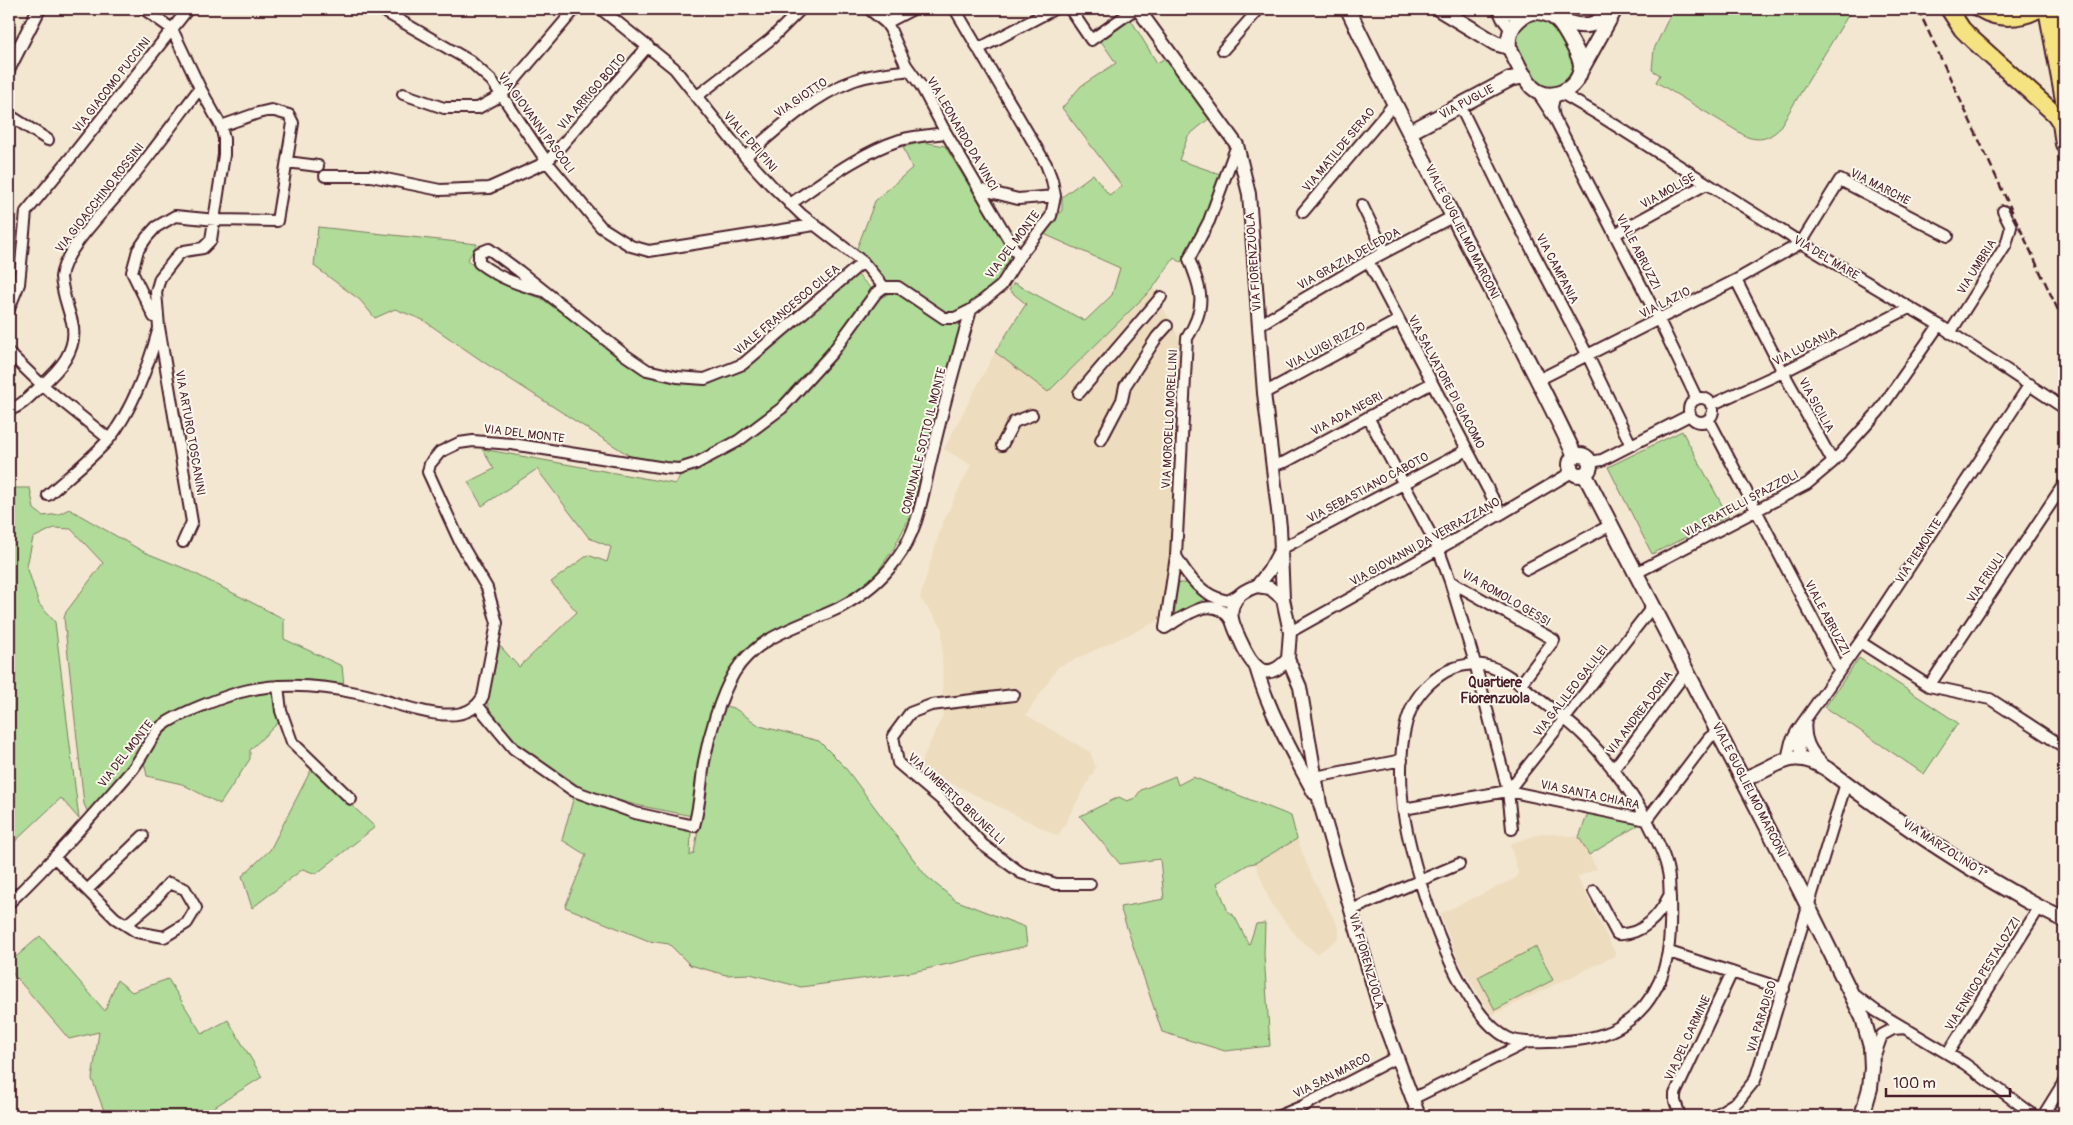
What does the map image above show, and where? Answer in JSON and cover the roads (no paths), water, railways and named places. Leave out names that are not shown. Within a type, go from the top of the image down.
[{"type":"highway","points":[[1980,9],[1994,16],[2003,17],[2022,15],[2039,9]]},
{"type":"highway","points":[[2047,9],[2064,100]]},
{"type":"highway","points":[[2058,9],[2064,47]]},
{"type":"highway","points":[[1952,14],[1973,40],[2055,114],[2061,123],[2064,144]]},
{"type":"main road","name":"VIALE GUGLIELMO MARCONI","points":[[1348,9],[1394,104],[1538,380],[1575,456],[1586,457],[1582,470],[1809,907],[1850,991],[1866,1026],[1871,1046],[1870,1088],[1862,1116]]},
{"type":"main road","points":[[1439,9],[1495,43],[1509,47]]},
{"type":"main road","points":[[1615,9],[1581,70],[1563,91],[1546,94],[1536,90],[1525,76],[1509,47],[1511,30],[1522,15],[1540,12],[1565,23],[1590,24],[1596,23],[1615,9]]},
{"type":"main road","points":[[1556,18],[1562,24],[1579,56],[1581,70]]},
{"type":"main road","name":"VIA PUGLIE","points":[[1410,132],[1510,79],[1525,76]]},
{"type":"main road","points":[[1743,779],[1789,760]]},
{"type":"main road","name":"VIA MARZOLINO 1°","points":[[1789,760],[1810,760],[1827,769],[1931,841],[2043,910],[2064,920]]},
{"type":"main road","points":[[2043,910],[2064,910]]},
{"type":"street","points":[[9,68],[39,9]]},
{"type":"street","points":[[48,495],[80,468],[109,439],[132,400],[147,368],[159,327],[156,292],[160,278],[180,253],[200,250],[210,243],[216,220],[224,154],[224,139],[221,126],[200,88],[172,29],[146,9]]},
{"type":"street","name":"VIA GIACOMO PUCCINI","points":[[9,309],[19,284],[26,212],[188,9]]},
{"type":"street","name":"VIA GIOVANNI PASCOLI","points":[[380,9],[392,12],[470,61],[492,81],[547,162],[601,227],[631,246],[649,251],[814,225]]},
{"type":"street","points":[[403,94],[444,108],[478,108],[502,95],[575,9]]},
{"type":"street","name":"VIALE DEI PINI","points":[[601,9],[674,68],[745,157],[790,204],[814,225],[863,262],[884,287]]},
{"type":"street","points":[[696,97],[771,39],[801,9]]},
{"type":"street","points":[[869,9],[886,23],[913,9]]},
{"type":"street","points":[[955,9],[1046,164],[1055,196],[1018,199],[979,189]]},
{"type":"street","points":[[978,49],[1054,9]]},
{"type":"street","points":[[1070,9],[1091,40],[1136,9]]},
{"type":"street","name":"VIA FIORENZUOLA","points":[[1136,9],[1237,145],[1249,194],[1264,393],[1274,466],[1281,548],[1283,599]]},
{"type":"street","points":[[1223,50],[1258,9]]},
{"type":"street","points":[[1498,9],[1511,30]]},
{"type":"street","points":[[1504,9],[1511,14],[1522,15]]},
{"type":"street","name":"VIA LEONARDO DA VINCI","points":[[886,23],[909,70],[921,86],[946,133],[1019,257]]},
{"type":"street","name":"VIA ARRIGO BOITO","points":[[325,176],[371,176],[440,190],[489,188],[547,162],[648,46]]},
{"type":"street","name":"VIA GIOTTO","points":[[745,157],[778,128],[814,101],[841,86],[868,76],[909,70]]},
{"type":"street","name":"VIA GIOACCHINO ROSSINI","points":[[9,410],[19,406],[68,357],[73,343],[73,324],[62,286],[62,269],[65,262],[200,88]]},
{"type":"street","name":"VIALE ABRUZZI","points":[[1536,90],[1554,117],[1615,234],[1697,399]]},
{"type":"street","points":[[1554,117],[1552,106],[1563,91]]},
{"type":"street","name":"VIA DEL MARE","points":[[1563,91],[1706,184],[1939,325],[2064,408]]},
{"type":"street","name":"VIA MATILDE SERAO","points":[[1303,212],[1394,104]]},
{"type":"street","name":"VIA CAMPANIA","points":[[1460,106],[1631,444]]},
{"type":"street","points":[[159,327],[132,272],[138,250],[156,226],[168,218],[185,215],[216,220],[277,221],[293,123],[289,115],[271,110],[258,112],[221,126]]},
{"type":"street","points":[[9,115],[48,140]]},
{"type":"street","points":[[790,204],[837,173],[885,146],[919,136],[946,133]]},
{"type":"street","name":"VIA MOROELLO MORELLINI","points":[[1214,602],[1192,611],[1166,628],[1176,556],[1187,338],[1196,324],[1202,301],[1198,282],[1189,259],[1209,221],[1237,145]]},
{"type":"street","points":[[288,162],[318,166]]},
{"type":"street","name":"VIA MARCHE","points":[[1801,243],[1840,180],[1948,236]]},
{"type":"street","name":"VIA MOLISE","points":[[1615,234],[1706,184]]},
{"type":"street","name":"VIA DEL MONTE","points":[[9,903],[54,857],[137,764],[161,727],[186,713],[248,690],[297,684],[362,694],[430,713],[466,713],[478,706],[483,696],[497,623],[487,588],[460,542],[430,477],[430,464],[434,458],[448,447],[473,441],[512,444],[665,468],[679,468],[695,464],[738,440],[782,408],[832,353],[876,293],[884,287],[898,287],[944,318],[955,318],[971,310],[1001,286],[1019,257],[1051,216],[1055,196]]},
{"type":"street","points":[[1362,205],[1385,252]]},
{"type":"street","name":"VIA UMBRIA","points":[[1950,333],[2006,245],[2011,227],[2003,211]]},
{"type":"street","name":"VIA GRAZIA DELEDDA","points":[[1259,325],[1368,260],[1452,216]]},
{"type":"street","name":"VIA LAZIO","points":[[1538,380],[1736,280],[1801,243]]},
{"type":"street","name":"VIALE FRANCESCO CILEA","points":[[543,291],[513,283],[494,274],[479,263],[479,253],[489,250],[543,291],[625,355],[647,370],[677,377],[705,379],[743,364],[863,262]]},
{"type":"street","name":"VIA SALVATORE DI GIACOMO","points":[[1368,260],[1501,514]]},
{"type":"street","name":"VIA SICILIA","points":[[1736,280],[1783,372],[1833,462]]},
{"type":"street","points":[[1079,393],[1161,297]]},
{"type":"street","name":"VIA LUCANIA","points":[[1711,405],[1783,372],[1909,308]]},
{"type":"street","name":"COMUNALE SOTTO IL MONTE","points":[[478,706],[514,749],[574,791],[635,813],[694,826],[710,737],[716,715],[734,673],[750,654],[766,641],[840,607],[882,578],[898,558],[909,538],[918,518],[930,464],[971,310]]},
{"type":"street","name":"VIA LUIGI RIZZO","points":[[1264,393],[1399,320]]},
{"type":"street","name":"VIA FRATELLI SPAZZOLI","points":[[1636,573],[1758,511],[1806,484],[1833,462],[1879,411],[1939,325]]},
{"type":"street","points":[[1101,440],[1122,400],[1125,386],[1157,337],[1167,326]]},
{"type":"street","name":"VIA ARTURO TOSCANINI","points":[[159,327],[192,522],[183,542]]},
{"type":"street","points":[[9,353],[42,385],[109,439]]},
{"type":"street","name":"VIA ADA NEGRI","points":[[1274,466],[1432,383]]},
{"type":"street","name":"VIA PIEMONTE","points":[[1789,760],[1791,742],[1797,731],[1839,669],[1860,642],[2030,384]]},
{"type":"street","points":[[1697,399],[1707,400],[1711,405],[1712,413],[1708,420],[1698,422],[1690,415],[1690,407],[1697,399]]},
{"type":"street","points":[[1002,445],[1014,422],[1032,415]]},
{"type":"street","points":[[1582,470],[1690,415]]},
{"type":"street","points":[[1368,417],[1438,548],[1450,580],[1472,651],[1508,791],[1512,829]]},
{"type":"street","name":"VIALE ABRUZZI","points":[[1708,420],[1758,511],[1839,669]]},
{"type":"street","name":"VIA SEBASTIANO CABOTO","points":[[1281,548],[1467,450]]},
{"type":"street","name":"VIA GIOVANNI DA VERRAZZANO","points":[[1290,632],[1438,548],[1582,470]]},
{"type":"street","name":"VIA FRIULI","points":[[1929,686],[2064,484]]},
{"type":"street","points":[[1527,569],[1611,526]]},
{"type":"street","points":[[1214,602],[1234,598],[1257,586],[1269,572],[1281,548]]},
{"type":"street","points":[[1176,556],[1194,582],[1227,614],[1250,661],[1256,667],[1269,671],[1276,669],[1288,659],[1290,632],[1283,599],[1270,588],[1257,586]]},
{"type":"street","name":"VIA ROMOLO GESSI","points":[[1450,580],[1554,640],[1520,685]]},
{"type":"street","points":[[1173,586],[1178,581],[1194,582]]},
{"type":"street","points":[[1234,598],[1231,615],[1235,628]]},
{"type":"street","name":"VIA GALILEO GALILEI","points":[[1508,791],[1653,606]]},
{"type":"street","points":[[1860,642],[1929,686],[1990,699],[2064,747]]},
{"type":"street","name":"VIA FIORENZUOLA","points":[[1288,659],[1300,687],[1320,804],[1395,1058],[1419,1116]]},
{"type":"street","points":[[1527,1042],[1509,1039],[1497,1030],[1479,1011],[1463,988],[1439,936],[1420,880],[1403,809],[1402,760],[1409,714],[1421,692],[1444,673],[1476,666],[1508,675],[1581,733],[1632,794],[1647,820],[1709,738],[1718,731]]},
{"type":"street","name":"VIA FIORENZUOLA","points":[[1256,667],[1275,719],[1320,804]]},
{"type":"street","name":"VIA ANDREA DORIA","points":[[1613,770],[1687,671]]},
{"type":"street","points":[[278,686],[281,711],[292,742],[351,799]]},
{"type":"street","name":"VIA UMBERTO BRUNELLI","points":[[1014,695],[931,705],[910,713],[892,736],[898,764],[944,802],[983,845],[1021,872],[1056,884],[1090,884]]},
{"type":"street","points":[[1806,718],[1804,730],[1806,739],[1816,757],[1827,769]]},
{"type":"street","points":[[1315,777],[1402,760]]},
{"type":"street","points":[[1809,907],[1846,783]]},
{"type":"street","points":[[1403,809],[1508,791]]},
{"type":"street","name":"VIA SANTA CHIARA","points":[[1508,791],[1647,820],[1660,845],[1668,870],[1671,918],[1670,952],[1661,982],[1645,1005],[1625,1024],[1606,1035],[1574,1040],[1527,1042]]},
{"type":"street","points":[[87,890],[142,836]]},
{"type":"street","points":[[54,857],[115,918],[136,932],[164,937],[187,924],[196,908],[185,889],[169,883],[152,903],[126,925]]},
{"type":"street","points":[[1351,910],[1459,864]]},
{"type":"street","points":[[1594,892],[1617,934],[1638,930],[1652,921],[1661,911],[1669,895]]},
{"type":"street","name":"VIA PARADISO","points":[[1714,1116],[1738,1101],[1756,1080],[1809,907]]},
{"type":"street","name":"VIA ENRICO PESTALOZZI","points":[[1948,1053],[2043,910]]},
{"type":"street","points":[[1670,952],[1784,989]]},
{"type":"street","name":"VIA DEL CARMINE","points":[[1680,1116],[1675,1101],[1675,1094],[1732,972]]},
{"type":"street","points":[[1850,991],[1891,1020],[1948,1053],[2035,1116]]},
{"type":"street","points":[[1866,1026],[1880,1020],[1891,1020]]},
{"type":"street","points":[[1872,1066],[1878,1042],[1882,1035],[1894,1029],[1909,1030]]},
{"type":"street","points":[[1412,1099],[1527,1042]]},
{"type":"street","name":"VIA SAN MARCO","points":[[1279,1116],[1303,1106],[1395,1058]]},
{"type":"street","points":[[2043,1116],[2064,1082]]},
{"type":"railway","points":[[1918,9],[2064,323]]},
{"type":"district","name":"Quartiere Fiorenzuola","points":[[1495,690]]}]
